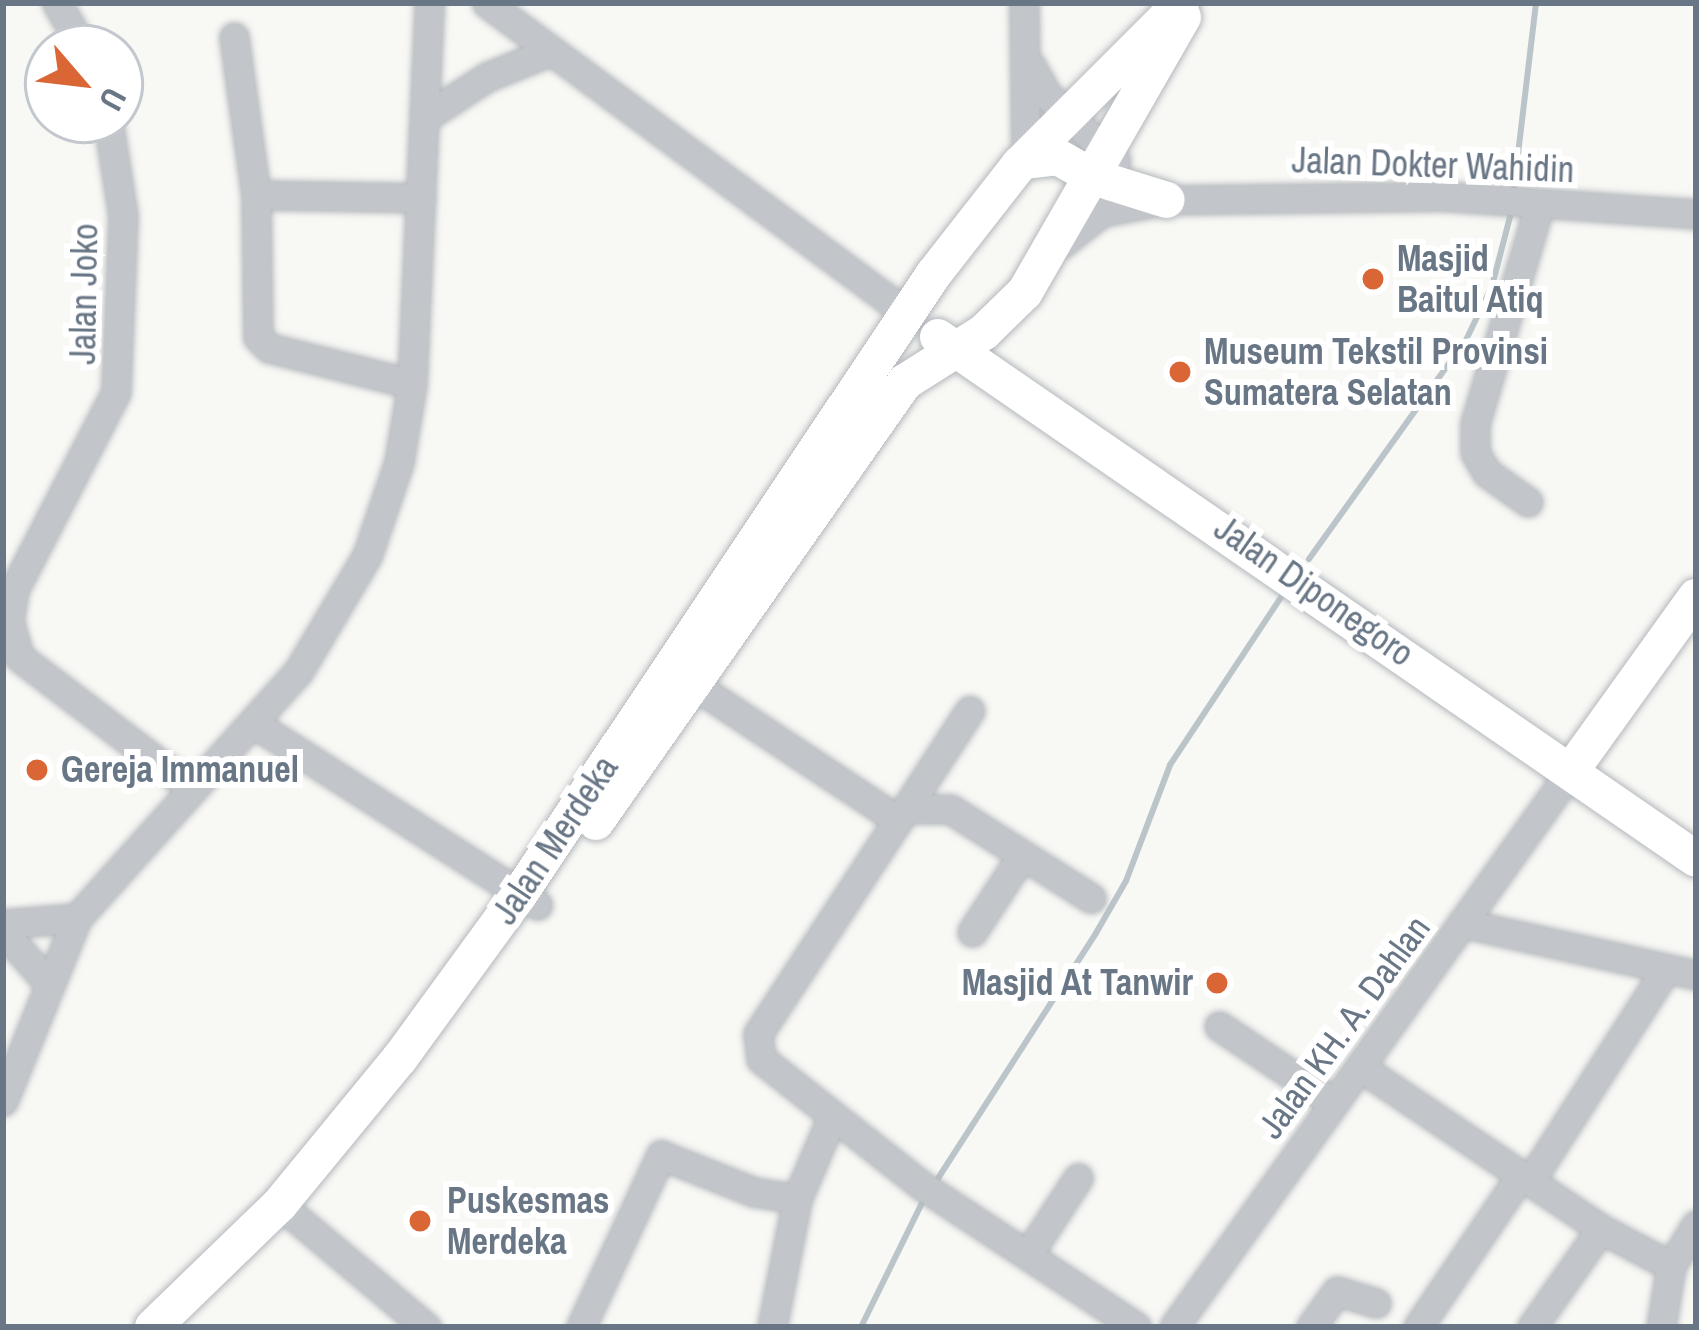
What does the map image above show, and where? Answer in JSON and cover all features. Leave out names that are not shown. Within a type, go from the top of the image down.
[{"type":"main road","name":"Jalan Merdeka","points":[[186,1327],[296,1218],[528,900],[909,315],[1026,160],[1072,121],[1185,3]]},
{"type":"main road","points":[[1054,415],[1008,358],[1025,292],[1057,248],[1185,3]]},
{"type":"main road","points":[[1026,160],[1058,157],[1100,165],[1167,200]]},
{"type":"main road","name":"Jalan Merdeka","points":[[153,1327],[280,1204],[528,900],[694,685],[856,444],[905,382],[951,347],[984,332],[1025,292]]},
{"type":"main road","name":"Jalan Diponegoro","points":[[909,315],[1573,768],[1696,859]]},
{"type":"main road","points":[[1573,768],[1696,597]]},
{"type":"street","points":[[3,1101],[47,981],[77,918],[298,673],[367,556],[399,462],[412,384],[429,3]]},
{"type":"street","points":[[487,3],[909,315]]},
{"type":"street","points":[[1024,3],[1030,66],[1026,160]]},
{"type":"street","points":[[234,37],[256,195],[258,338],[269,348],[412,384]]},
{"type":"street","points":[[424,118],[488,77],[551,51]]},
{"type":"street","points":[[1030,66],[1100,165]]},
{"type":"street","name":"Jalan Joko","points":[[112,144],[123,216],[116,392],[14,590],[9,621],[19,657],[193,789]]},
{"type":"street","points":[[256,195],[421,198]]},
{"type":"street","name":"Jalan Dokter Wahidin","points":[[1057,248],[1102,212],[1167,200],[1382,195],[1696,214]]},
{"type":"street","points":[[1522,202],[1475,424],[1475,452],[1487,473],[1528,502]]},
{"type":"street","points":[[694,685],[902,814],[950,809],[1091,898]]},
{"type":"street","points":[[970,710],[758,1034],[761,1059],[932,1192],[1136,1327]]},
{"type":"street","points":[[256,724],[528,900]]},
{"type":"street","name":"Jalan KH. A. Dahlan","points":[[1174,1327],[1573,768]]},
{"type":"street","points":[[973,932],[1021,857]]},
{"type":"street","points":[[3,928],[77,918]]},
{"type":"street","points":[[1462,923],[1696,975]]},
{"type":"street","points":[[3,928],[47,981]]},
{"type":"street","points":[[1418,1327],[1666,969]]},
{"type":"street","points":[[1219,1026],[1334,1103]]},
{"type":"street","points":[[1360,1067],[1601,1229],[1671,1266]]},
{"type":"street","points":[[772,1327],[797,1199],[833,1115]]},
{"type":"street","points":[[581,1327],[661,1155],[754,1192],[797,1199]]},
{"type":"street","points":[[1029,1253],[1078,1178]]},
{"type":"street","points":[[296,1218],[426,1327]]},
{"type":"street","points":[[1660,1327],[1671,1266],[1696,1225]]},
{"type":"street","points":[[1532,1327],[1601,1229]]},
{"type":"street","points":[[1311,1327],[1336,1291],[1376,1303]]},
{"type":"waterway","points":[[1513,196],[1536,3]]},
{"type":"waterway","points":[[1309,559],[1466,340],[1492,286],[1512,209]]},
{"type":"waterway","points":[[935,1183],[1096,933],[1126,881],[1170,765],[1283,594]]},
{"type":"waterway","points":[[861,1327],[924,1199]]},
{"type":"place","name":"Masjid Baitul Atiq","points":[[1373,279]]},
{"type":"place","name":"Museum Tekstil Provinsi Sumatera Selatan","points":[[1180,372]]},
{"type":"place","name":"Gereja Immanuel","points":[[37,770]]},
{"type":"place","name":"Masjid At Tanwir","points":[[1217,983]]},
{"type":"place","name":"Puskesmas Merdeka","points":[[420,1221]]}]
